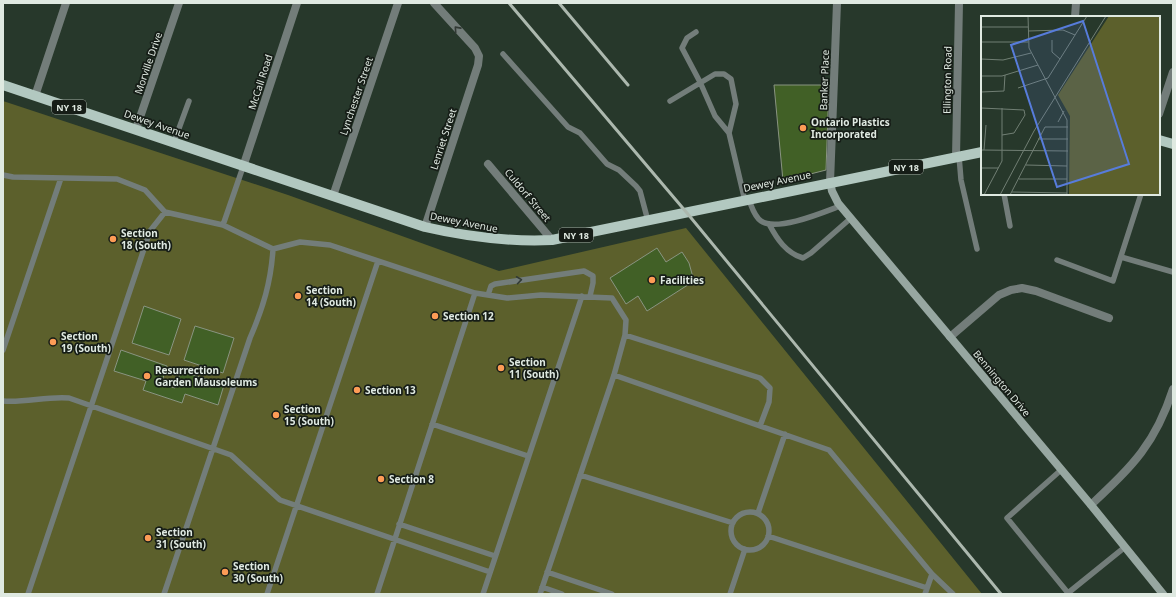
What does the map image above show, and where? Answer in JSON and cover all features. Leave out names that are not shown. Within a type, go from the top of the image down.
[{"type":"main road","name":"Dewey Avenue","points":[[3,85],[425,227],[480,239],[525,241],[552,240],[981,152]]},
{"type":"main road","points":[[1160,140],[1173,144]]},
{"type":"street","points":[[35,96],[66,3]]},
{"type":"street","name":"Morville Drive","points":[[136,129],[179,3]]},
{"type":"street","name":"McCall Road","points":[[243,166],[297,3]]},
{"type":"street","name":"Lynchester Street","points":[[333,196],[398,3]]},
{"type":"street","name":"Lenriet Street","points":[[425,227],[479,56],[474,48],[434,3]]},
{"type":"street","name":"Banker Place","points":[[830,182],[837,3]]},
{"type":"street","name":"Ellington Road","points":[[958,156],[959,3]]},
{"type":"street","points":[[1075,16],[1076,3]]},
{"type":"street","points":[[1160,111],[1173,72]]},
{"type":"street","name":"Culdorf Street","points":[[488,164],[552,240]]},
{"type":"street","name":"Bennington Drive","points":[[830,182],[835,198],[840,206],[1062,470],[1163,594]]},
{"type":"street","points":[[950,337],[999,296],[1011,290],[1022,288],[1036,291],[1109,318]]},
{"type":"street","points":[[1091,505],[1128,470],[1151,440],[1160,424],[1173,389]]},
{"type":"lane","points":[[696,32],[687,38],[682,48],[700,82],[715,116],[729,133],[747,200],[753,212],[762,221],[769,224],[787,223],[840,206]]},
{"type":"lane","points":[[503,54],[568,127],[580,133],[607,164],[619,170],[636,186],[640,191],[648,221]]},
{"type":"lane","points":[[670,101],[715,74],[724,74],[731,79],[736,104],[729,133]]},
{"type":"lane","points":[[174,142],[189,101]]},
{"type":"lane","points":[[958,156],[961,180],[977,249]]},
{"type":"lane","points":[[223,225],[243,166]]},
{"type":"lane","points":[[3,175],[117,179],[145,190],[165,212],[223,225],[273,249],[300,242],[330,245],[475,293],[507,298],[541,295],[612,298],[626,320],[624,334],[614,375],[540,594]]},
{"type":"lane","points":[[3,350],[61,178]]},
{"type":"lane","points":[[1004,195],[1010,226]]},
{"type":"lane","points":[[1057,260],[1113,281],[1141,195]]},
{"type":"lane","points":[[28,594],[150,231],[165,212]]},
{"type":"lane","points":[[769,224],[775,235],[788,252],[803,258],[811,253],[851,218]]},
{"type":"lane","points":[[164,594],[250,338],[262,310],[271,275],[273,249]]},
{"type":"lane","points":[[1121,257],[1173,272]]},
{"type":"lane","points":[[267,594],[378,261]]},
{"type":"lane","points":[[488,295],[491,286],[495,284],[584,270],[593,276],[590,296]]},
{"type":"lane","points":[[377,594],[475,293]]},
{"type":"lane","points":[[482,594],[582,296]]},
{"type":"lane","points":[[624,334],[760,378],[770,388],[768,402],[760,426]]},
{"type":"lane","points":[[614,375],[829,450],[932,574],[953,594]]},
{"type":"lane","points":[[3,401],[14,402],[54,397],[69,398],[214,448],[231,455],[280,500],[490,572]]},
{"type":"lane","points":[[432,424],[528,456]]},
{"type":"lane","points":[[758,513],[785,434]]},
{"type":"lane","points":[[1062,470],[1007,518],[1068,593],[1125,547]]},
{"type":"lane","points":[[580,475],[733,523]]},
{"type":"lane","points":[[745,512],[758,513],[766,520],[769,530],[768,536],[762,546],[751,550],[740,547],[732,537],[731,530],[733,523],[740,514],[745,512]]},
{"type":"lane","points":[[399,524],[495,556]]},
{"type":"lane","points":[[768,536],[926,591],[932,574]]},
{"type":"lane","points":[[730,594],[745,549]]},
{"type":"lane","points":[[547,572],[612,594]]},
{"type":"lane","points":[[542,587],[562,594]]},
{"type":"green space","points":[[3,101],[288,195],[499,271],[686,228],[982,594],[3,594]]},
{"type":"building","name":"Ontario Plastics Incorporated","points":[[774,85],[829,85],[826,170],[783,181]]},
{"type":"building","name":"Facilities","points":[[657,248],[666,262],[682,252],[689,263],[694,281],[647,311],[638,296],[626,304],[610,278]]},
{"type":"building","name":"Resurrection Garden Mausoleums","points":[[144,306],[181,319],[169,355],[132,343]]},
{"type":"building","name":"Resurrection Garden Mausoleums","points":[[195,326],[234,338],[223,373],[184,360]]},
{"type":"building","name":"Resurrection Garden Mausoleums","points":[[121,350],[167,366],[161,384],[175,388],[181,371],[224,385],[218,405],[185,394],[182,403],[143,390],[146,381],[114,371]]},
{"type":"railway","points":[[509,3],[687,213],[1001,594]]},
{"type":"railway","points":[[559,3],[628,85]]},
{"type":"place","name":"Ontario Plastics Incorporated","points":[[803,128]]},
{"type":"place","name":"Section 18 (South)","points":[[113,239]]},
{"type":"place","name":"Facilities","points":[[652,280]]},
{"type":"place","name":"Section 14 (South)","points":[[298,296]]},
{"type":"place","name":"Section 12","points":[[435,316]]},
{"type":"place","name":"Section 19 (South)","points":[[53,342]]},
{"type":"place","name":"Section 11 (South)","points":[[501,368]]},
{"type":"place","name":"Resurrection Garden Mausoleums","points":[[147,376]]},
{"type":"place","name":"Section 13","points":[[357,390]]},
{"type":"place","name":"Section 15 (South)","points":[[276,415]]},
{"type":"place","name":"Section 8","points":[[381,479]]},
{"type":"place","name":"Section 31 (South)","points":[[148,538]]},
{"type":"place","name":"Section 30 (South)","points":[[225,572]]}]
